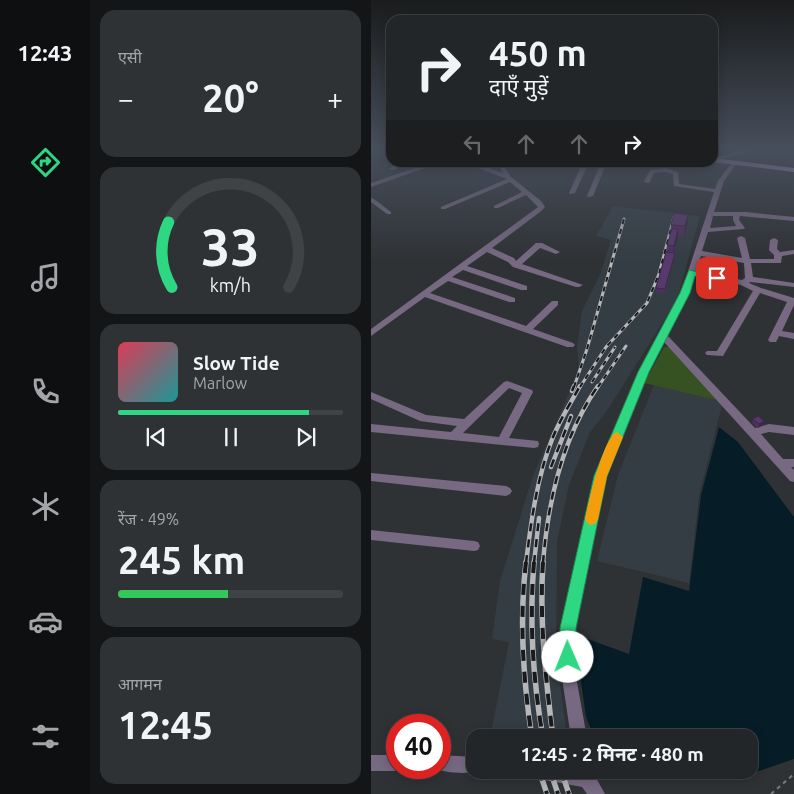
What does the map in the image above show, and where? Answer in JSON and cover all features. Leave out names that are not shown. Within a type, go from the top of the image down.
[{"type":"street","points":[[373,187],[371,200],[389,213]]},
{"type":"street","points":[[443,208],[491,187]]},
{"type":"street","points":[[371,333],[382,323],[462,268],[538,211],[542,207],[539,202],[520,187]]},
{"type":"street","points":[[572,193],[575,187]]},
{"type":"street","points":[[590,196],[594,187]]},
{"type":"street","points":[[690,187],[718,191]]},
{"type":"street","points":[[578,729],[568,671],[568,628],[601,476],[643,372],[685,293],[719,187]]},
{"type":"street","points":[[496,207],[527,192]]},
{"type":"street","points":[[710,214],[737,214],[794,219]]},
{"type":"street","points":[[705,230],[741,228],[736,220],[737,214]]},
{"type":"street","points":[[741,238],[747,261],[746,281]]},
{"type":"street","points":[[698,253],[747,261],[779,261],[778,254],[773,250],[774,240]]},
{"type":"street","points":[[516,265],[539,245],[556,252]]},
{"type":"street","points":[[487,249],[516,265],[579,285]]},
{"type":"street","points":[[778,254],[794,252]]},
{"type":"street","points":[[462,268],[524,288]]},
{"type":"street","points":[[692,272],[746,281],[794,285]]},
{"type":"street","points":[[447,278],[512,300]]},
{"type":"street","points":[[746,281],[758,290],[793,301],[775,337],[794,336]]},
{"type":"street","points":[[710,353],[720,354],[758,290]]},
{"type":"street","points":[[424,294],[570,345]]},
{"type":"street","points":[[527,330],[555,303]]},
{"type":"street","points":[[371,318],[382,323]]},
{"type":"street","points":[[663,337],[794,478]]},
{"type":"street","points":[[453,436],[507,384],[528,392],[502,440]]},
{"type":"street","points":[[371,395],[424,418],[467,423]]},
{"type":"street","points":[[371,428],[534,444]]},
{"type":"street","points":[[753,433],[769,428],[794,431]]},
{"type":"street","points":[[780,463],[794,463]]},
{"type":"street","points":[[371,477],[506,491]]},
{"type":"street","points":[[371,535],[474,546]]},
{"type":"street","points":[[371,763],[386,763]]},
{"type":"street","points":[[451,764],[466,764]]},
{"type":"street","points":[[588,779],[597,794]]},
{"type":"path","points":[[771,794],[794,774]]},
{"type":"shaded area","points":[[613,206],[700,216],[677,300],[606,412],[590,432],[569,485],[557,541],[556,655],[566,729],[492,729],[509,642],[492,639],[500,581],[533,476],[579,370],[577,347],[582,311],[600,275],[611,240],[596,236]]},
{"type":"shaded area","points":[[654,385],[720,401],[722,405],[699,495],[689,583],[597,561],[618,475]]},
{"type":"green space","points":[[664,347],[669,347],[720,401],[644,383]]},
{"type":"water","points":[[719,427],[738,442],[794,517],[794,759],[758,771],[758,729],[591,729],[586,717],[574,634],[629,654],[643,577],[689,591],[701,495]]},
{"type":"building","points":[[674,213],[688,215],[685,226],[671,225]]},
{"type":"building","points":[[672,229],[678,229],[674,246],[667,245]]},
{"type":"building","points":[[666,252],[675,253],[665,289],[656,288]]},
{"type":"building","points":[[758,416],[764,421],[759,424],[753,419]]},
{"type":"railway","points":[[580,387],[606,347],[647,303],[659,274],[674,217]]},
{"type":"railway","points":[[574,387],[587,349],[624,219]]},
{"type":"railway","points":[[598,387],[626,346]]},
{"type":"railway","points":[[592,382],[615,347]]},
{"type":"railway","points":[[572,391],[574,386]]},
{"type":"railway","points":[[526,563],[539,483],[547,452],[580,386]]},
{"type":"railway","points":[[543,563],[545,539],[559,470],[575,427],[598,386]]},
{"type":"railway","points":[[551,467],[571,416]]},
{"type":"railway","points":[[534,563],[539,518]]},
{"type":"railway","points":[[526,562],[522,628],[526,694],[531,729]]},
{"type":"railway","points":[[534,562],[533,650],[542,729]]},
{"type":"railway","points":[[543,562],[543,628],[552,729]]},
{"type":"railway","points":[[542,779],[547,794]]},
{"type":"railway","points":[[553,779],[558,794]]},
{"type":"railway","points":[[564,779],[569,794]]},
{"type":"slow traffic","points":[[591,519],[601,476],[617,437]]},
{"type":"route","points":[[568,657],[568,628],[601,476],[643,372],[685,293],[692,272],[717,278]]}]
